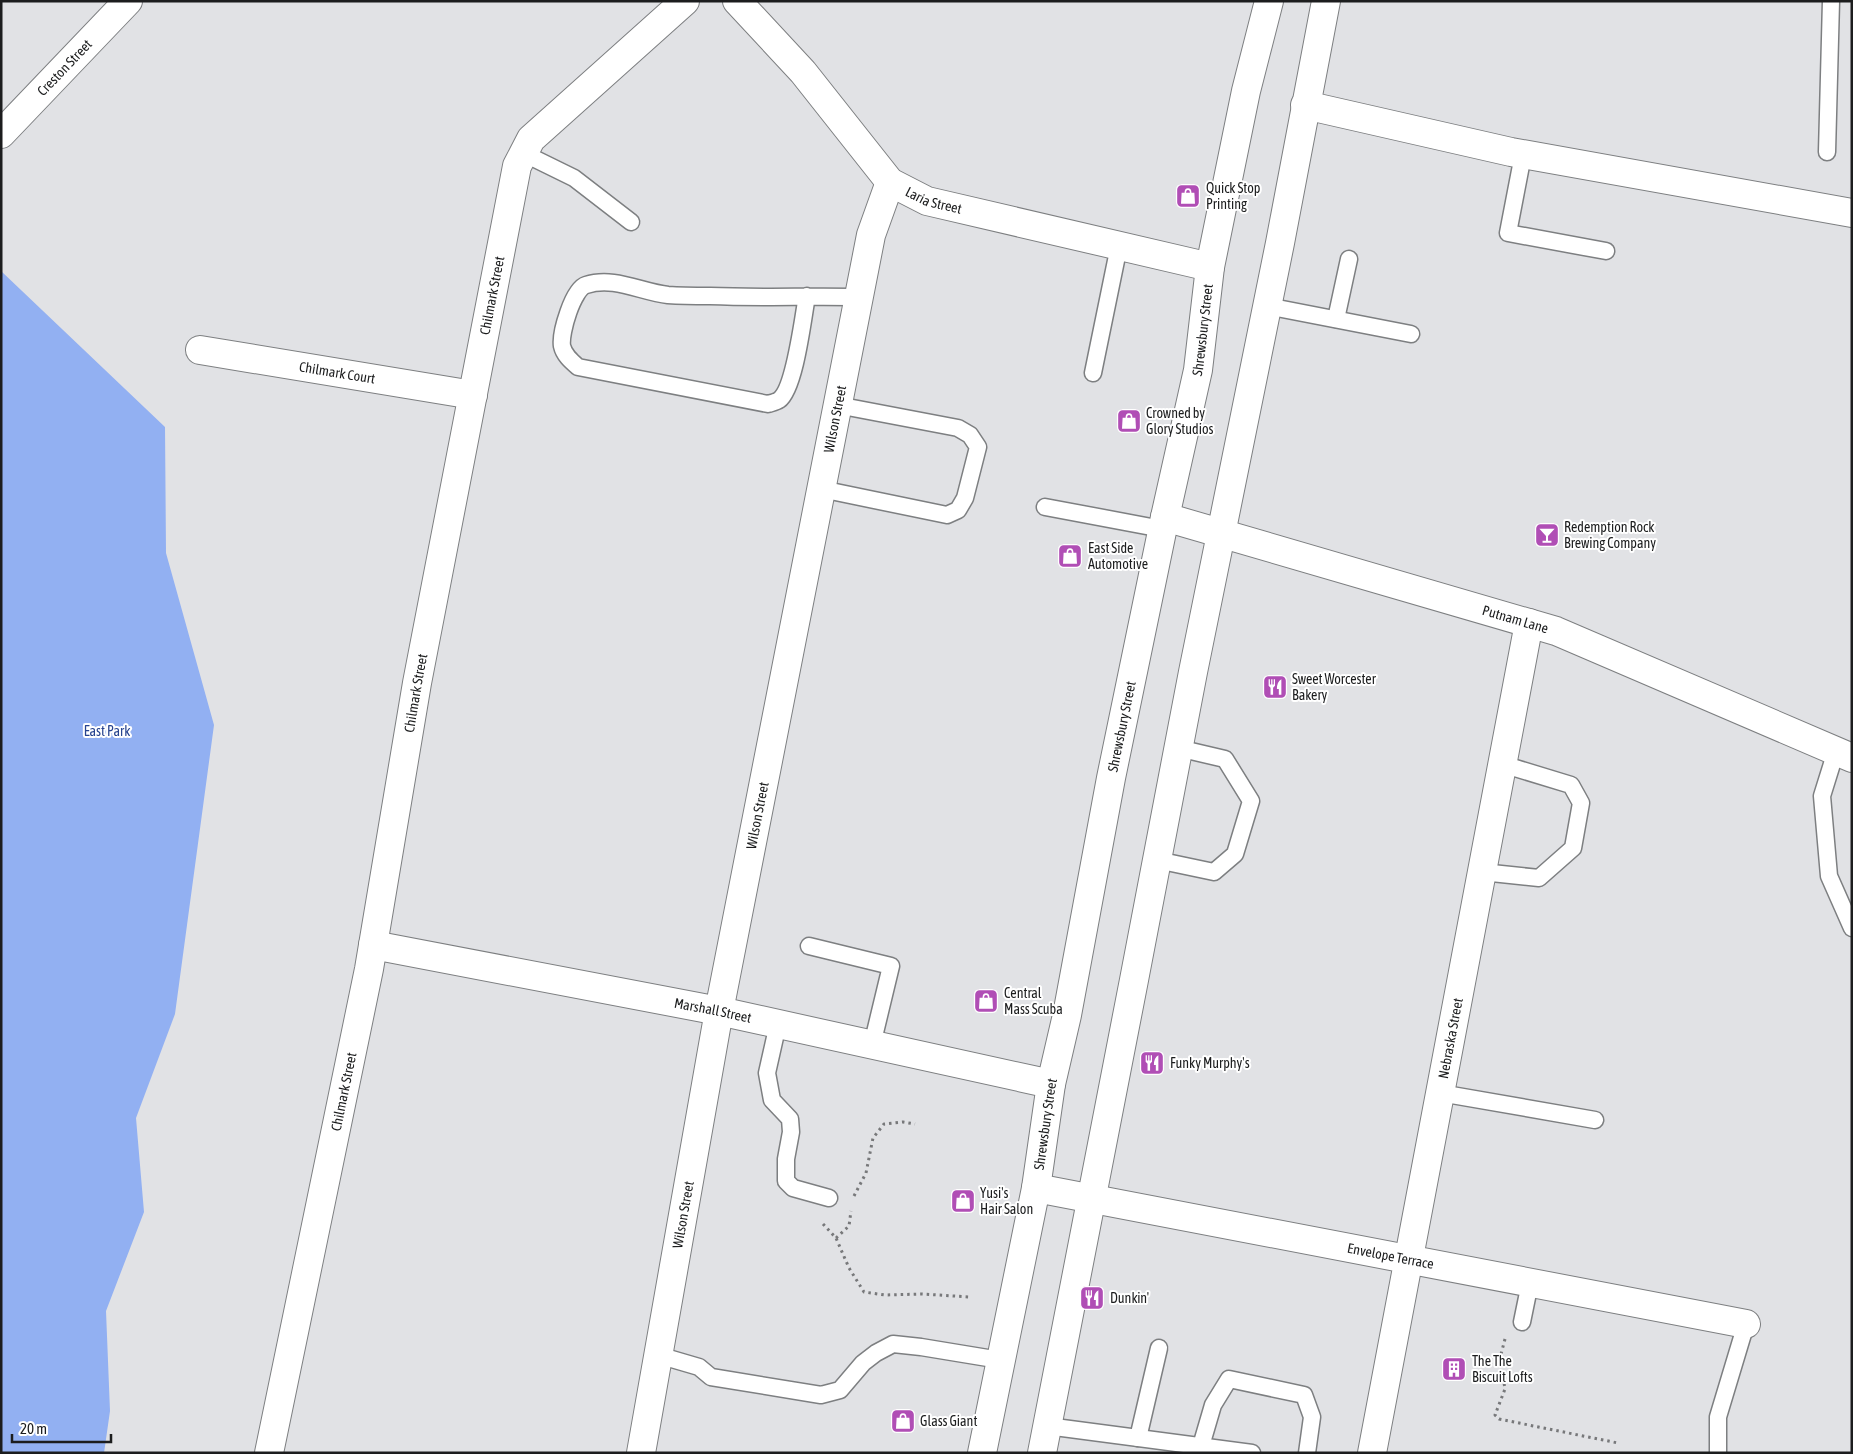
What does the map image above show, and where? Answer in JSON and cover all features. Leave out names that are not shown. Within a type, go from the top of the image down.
[{"type":"street","name":"Creston Street","points":[[1,134],[128,1]]},
{"type":"street","name":"Chilmark Street","points":[[270,1453],[372,945],[417,683],[517,166],[531,139],[686,1]]},
{"type":"street","name":"Laria Street","points":[[737,1],[803,72],[890,182],[927,200],[1210,267]]},
{"type":"street","name":"Shrewsbury Street","points":[[982,1453],[1036,1188],[1051,1084],[1067,1015],[1110,778],[1198,370],[1210,267],[1246,91],[1269,1]]},
{"type":"street","points":[[1042,1453],[1220,533],[1326,1]]},
{"type":"street","points":[[1306,105],[1522,155],[1852,213]]},
{"type":"street","name":"Wilson Street","points":[[641,1453],[719,1011],[820,489],[871,235],[890,182]]},
{"type":"street","name":"Chilmark Court","points":[[200,350],[473,395]]},
{"type":"street","name":"Putnam Lane","points":[[1164,523],[1220,533],[1556,632],[1844,754]]},
{"type":"street","name":"Nebraska Street","points":[[1372,1453],[1529,623]]},
{"type":"street","name":"Marshall Street","points":[[372,945],[719,1011],[1051,1084]]},
{"type":"street","name":"Envelope Terrace","points":[[1036,1188],[1746,1324]]},
{"type":"lane","points":[[1827,152],[1831,1]]},
{"type":"lane","points":[[524,153],[574,178],[631,222]]},
{"type":"lane","points":[[1522,155],[1508,233],[1606,252]]},
{"type":"lane","points":[[1094,374],[1119,246]]},
{"type":"lane","points":[[1336,319],[1349,259]]},
{"type":"lane","points":[[807,296],[792,376],[786,390],[778,401],[768,404],[578,367],[568,357],[562,344],[568,310],[578,291],[584,285],[604,281],[667,295],[748,297],[807,296],[859,296]]},
{"type":"lane","points":[[1266,306],[1411,334]]},
{"type":"lane","points":[[820,489],[947,515],[958,510],[965,498],[978,447],[970,435],[958,428],[837,405]]},
{"type":"lane","points":[[1046,507],[1164,523]]},
{"type":"lane","points":[[1157,860],[1214,872],[1235,854],[1252,801],[1225,759],[1178,748]]},
{"type":"lane","points":[[1844,754],[1822,796],[1829,876],[1852,928]]},
{"type":"lane","points":[[1482,872],[1539,878],[1573,848],[1581,803],[1571,785],[1502,764]]},
{"type":"lane","points":[[809,946],[891,966],[872,1045]]},
{"type":"lane","points":[[778,1024],[767,1073],[772,1100],[790,1119],[791,1132],[786,1159],[786,1181],[793,1188],[822,1196]]},
{"type":"lane","points":[[1440,1093],[1595,1120]]},
{"type":"lane","points":[[1522,1322],[1530,1283]]},
{"type":"lane","points":[[1718,1453],[1718,1417],[1746,1324]]},
{"type":"lane","points":[[658,1355],[699,1367],[711,1376],[821,1395],[840,1390],[863,1363],[893,1344],[921,1346],[1000,1360]]},
{"type":"lane","points":[[1138,1438],[1159,1348]]},
{"type":"lane","points":[[1201,1446],[1213,1405],[1229,1379],[1304,1395],[1312,1417],[1307,1453]]},
{"type":"lane","points":[[1047,1426],[1252,1453]]},
{"type":"path","points":[[853,1199],[866,1173],[873,1138],[884,1124],[903,1122],[915,1124]]},
{"type":"path","points":[[822,1196],[823,1223],[836,1238],[849,1268],[864,1292],[885,1295],[922,1294],[970,1297]]},
{"type":"path","points":[[836,1238],[849,1226],[852,1208]]},
{"type":"path","points":[[1507,1332],[1500,1358],[1505,1389],[1495,1415],[1499,1419],[1618,1443]]},
{"type":"green space","name":"East Park","points":[[1,271],[165,427],[166,553],[214,725],[175,1014],[136,1118],[144,1212],[106,1311],[110,1411],[104,1453],[1,1453]]},
{"type":"place","name":"Quick Stop Printing","points":[[1188,196]]},
{"type":"place","name":"Crowned by Glory Studios","points":[[1129,421]]},
{"type":"place","name":"Redemption Rock Brewing Company","points":[[1547,535]]},
{"type":"place","name":"East Side Automotive","points":[[1070,556]]},
{"type":"place","name":"Sweet Worcester Bakery","points":[[1275,687]]},
{"type":"place","name":"Central Mass Scuba","points":[[986,1001]]},
{"type":"place","name":"Funky Murphy's","points":[[1152,1063]]},
{"type":"place","name":"Yusi's Hair Salon","points":[[963,1201]]},
{"type":"place","name":"Dunkin'","points":[[1092,1298]]},
{"type":"place","name":"The The Biscuit Lofts","points":[[1454,1369]]},
{"type":"place","name":"Glass Giant","points":[[903,1421]]}]
